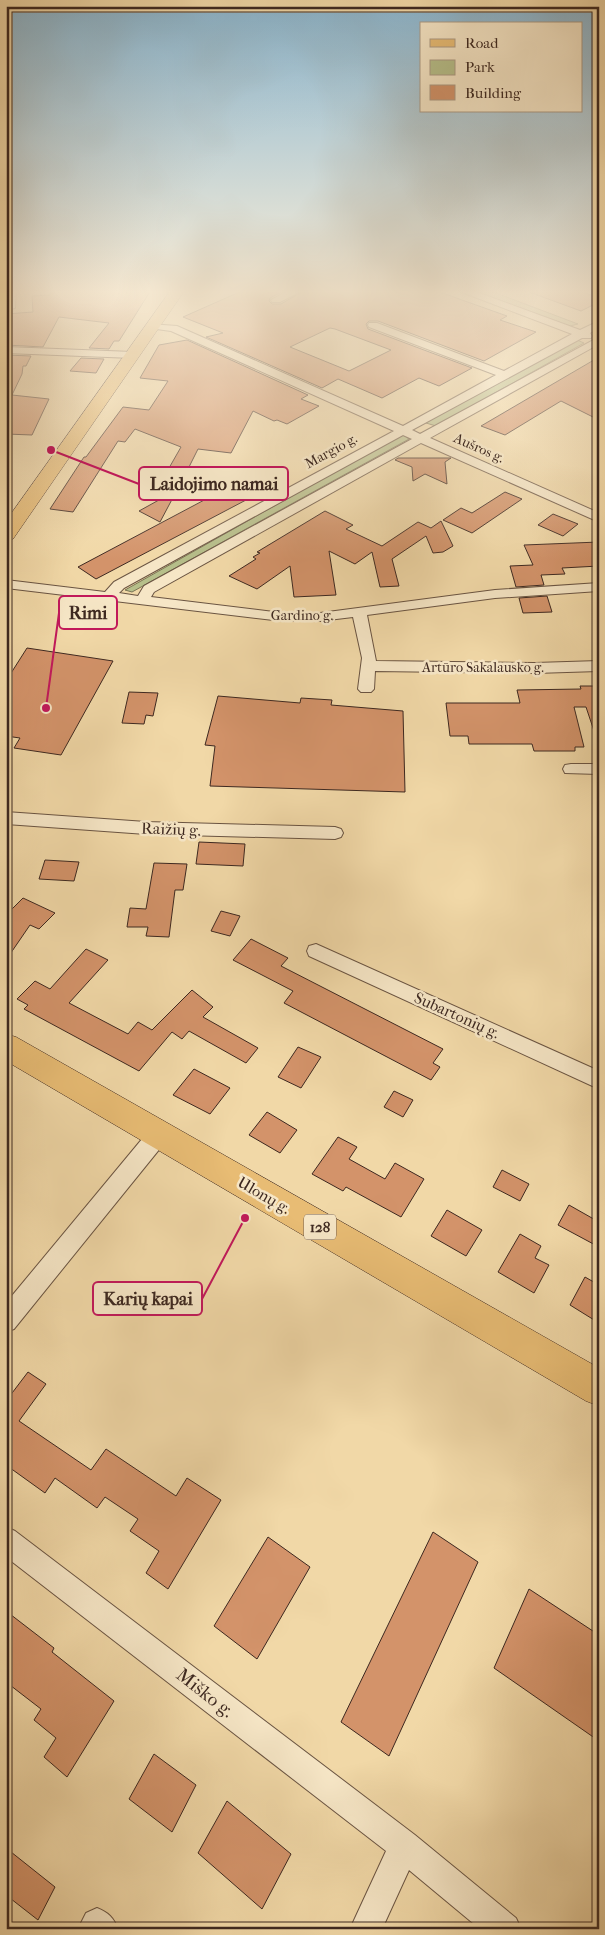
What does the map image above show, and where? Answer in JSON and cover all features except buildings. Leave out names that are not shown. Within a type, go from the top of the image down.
[{"type":"main road","points":[[6,535],[115,380]]},
{"type":"main road","name":"Ulonų g.","points":[[6,1046],[599,1388]]},
{"type":"street","name":"Aušros g.","points":[[294,380],[423,436],[599,518]]},
{"type":"street","name":"Margio g.","points":[[109,595],[119,585],[496,380]]},
{"type":"street","name":"Margio g.","points":[[142,600],[149,589],[423,436],[518,380]]},
{"type":"street","name":"Aušros g.","points":[[423,436],[599,510]]},
{"type":"street","name":"Gardino g.","points":[[6,584],[282,617],[320,617],[495,594],[599,586]]},
{"type":"street","points":[[359,613],[369,658],[366,689]]},
{"type":"street","name":"Artūro Sakalausko g.","points":[[368,666],[535,668],[599,666]]},
{"type":"street","points":[[571,769],[599,769]]},
{"type":"street","name":"Raižių g.","points":[[6,818],[146,828],[335,833]]},
{"type":"street","name":"Subartonių g.","points":[[316,951],[599,1080]]},
{"type":"street","points":[[6,1321],[159,1134]]},
{"type":"street","name":"Miško g.","points":[[6,1540],[404,1846],[505,1929]]},
{"type":"street","points":[[366,1929],[404,1846]]},
{"type":"street","points":[[94,1929],[97,1924],[102,1929]]},
{"type":"green space","points":[[502,380],[517,380],[436,426],[426,423],[426,421]]},
{"type":"green space","points":[[402,434],[409,439],[132,592],[125,590]]},
{"type":"place","name":"Laidojimo namai","points":[[51,450]]},
{"type":"place","name":"Rimi","points":[[46,708]]},
{"type":"place","name":"Karių kapai","points":[[245,1218]]}]
